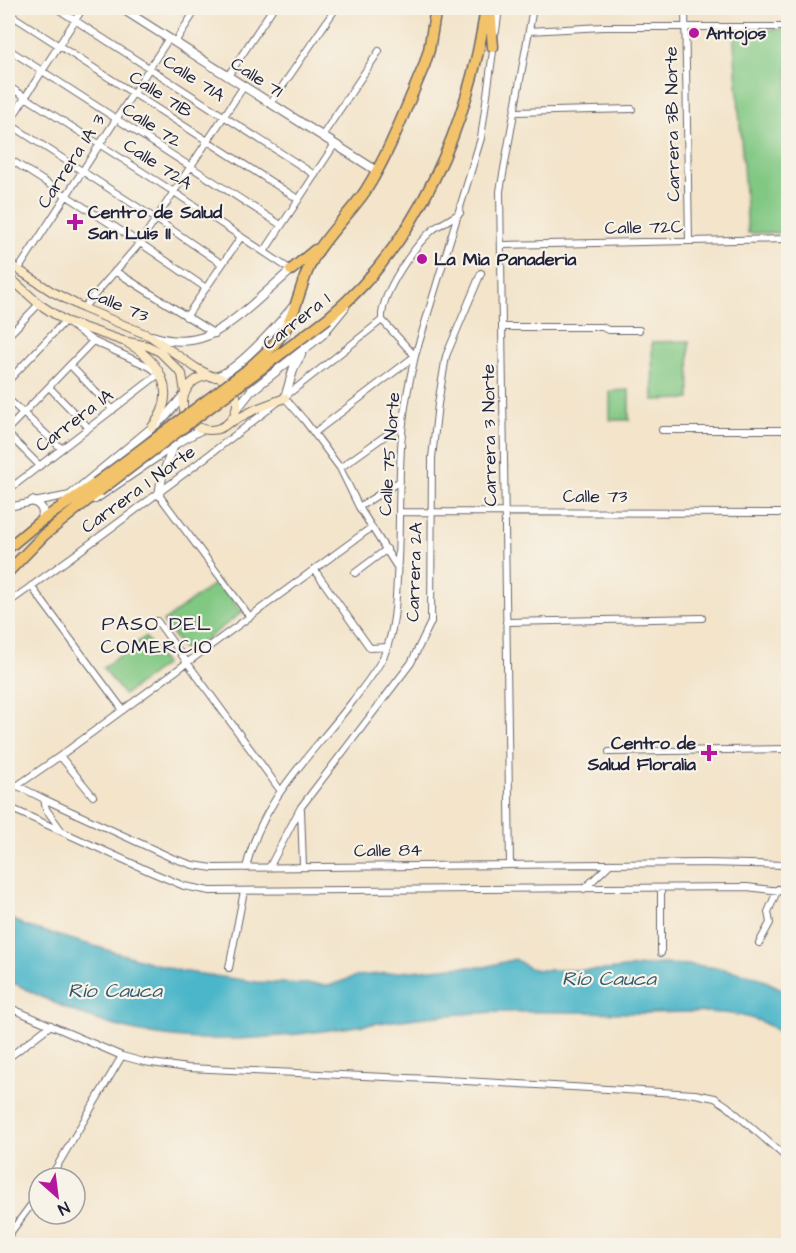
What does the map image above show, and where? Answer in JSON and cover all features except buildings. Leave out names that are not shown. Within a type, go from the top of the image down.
[{"type":"highway","name":"Carrera 1","points":[[8,572],[24,554],[97,487],[246,371],[272,347],[284,331],[299,300],[312,261],[354,206],[377,171],[424,66],[436,8]]},
{"type":"highway","name":"Carrera 1","points":[[8,548],[38,524],[97,487],[351,299],[379,267],[409,224],[442,160],[454,132],[474,69],[488,8]]},
{"type":"highway","points":[[488,8],[494,46]]},
{"type":"highway","points":[[291,270],[323,244]]},
{"type":"main road","name":"Calle 73","points":[[8,263],[51,291],[83,308],[150,336],[196,368],[214,377]]},
{"type":"main road","name":"Calle 73","points":[[8,276],[39,304],[65,321],[123,341],[148,346],[166,356],[182,374],[184,394]]},
{"type":"main road","points":[[123,341],[151,359],[158,368],[164,384],[164,399],[160,414],[152,427]]},
{"type":"main road","points":[[228,424],[236,410],[237,399],[232,388],[226,381],[214,377],[204,377],[195,381],[184,394],[183,405],[186,417],[193,425],[202,429],[214,430],[228,424],[256,409],[285,398]]},
{"type":"street","name":"Calle 71A","points":[[56,8],[315,175]]},
{"type":"street","points":[[83,8],[8,124],[222,264]]},
{"type":"street","name":"Calle 71","points":[[121,8],[377,171]]},
{"type":"street","name":"Carrera 1A 3","points":[[18,270],[150,68],[197,8]]},
{"type":"street","points":[[228,76],[273,8]]},
{"type":"street","points":[[271,103],[336,8]]},
{"type":"street","name":"Calle 75 Norte","points":[[246,868],[252,844],[263,818],[280,790],[358,694],[384,656],[387,647],[394,621],[401,512],[403,423],[415,356],[481,138],[499,8]]},
{"type":"street","name":"Carrera 3 Norte","points":[[510,865],[500,191],[533,8]]},
{"type":"street","name":"Carrera 3B Norte","points":[[685,8],[689,241]]},
{"type":"street","name":"Calle 71B","points":[[8,13],[298,199]]},
{"type":"street","points":[[529,31],[603,27],[789,27]]},
{"type":"street","name":"Calle 72","points":[[8,49],[281,225]]},
{"type":"street","points":[[322,136],[378,51]]},
{"type":"street","name":"Calle 72A","points":[[8,86],[291,270]]},
{"type":"street","points":[[83,308],[140,243],[244,86]]},
{"type":"street","points":[[515,112],[632,110]]},
{"type":"street","points":[[264,252],[335,144]]},
{"type":"street","points":[[8,158],[206,288]]},
{"type":"street","points":[[314,432],[415,356],[382,320],[381,309],[390,289],[416,247],[435,228],[460,213]]},
{"type":"street","points":[[186,317],[241,237]]},
{"type":"street","name":"Calle 72C","points":[[501,244],[789,239]]},
{"type":"street","points":[[150,336],[179,341],[215,334],[228,326],[291,270]]},
{"type":"street","points":[[115,271],[215,334]]},
{"type":"street","name":"Carrera 2A","points":[[269,868],[301,807],[411,663],[431,622],[434,430],[446,356],[481,273]]},
{"type":"street","points":[[8,291],[15,284]]},
{"type":"street","points":[[236,410],[251,391],[303,351],[330,326],[351,299]]},
{"type":"street","points":[[214,377],[226,373],[244,357],[299,300]]},
{"type":"street","points":[[8,336],[39,304]]},
{"type":"street","name":"Carrera 1 Norte","points":[[8,603],[159,495],[382,320]]},
{"type":"street","points":[[8,379],[65,321],[93,341],[159,374]]},
{"type":"street","points":[[502,327],[602,327],[608,330],[639,330]]},
{"type":"street","points":[[8,429],[93,341]]},
{"type":"street","points":[[303,351],[294,367],[285,398],[340,468],[359,507],[397,567]]},
{"type":"street","points":[[70,365],[113,410]]},
{"type":"street","name":"Carrera 1A","points":[[8,490],[159,374]]},
{"type":"street","points":[[49,387],[89,428]]},
{"type":"street","points":[[38,524],[174,408],[184,394]]},
{"type":"street","points":[[8,399],[62,449]]},
{"type":"street","points":[[340,468],[403,423]]},
{"type":"street","points":[[63,518],[202,429]]},
{"type":"street","points":[[662,430],[789,430]]},
{"type":"street","points":[[8,434],[40,466]]},
{"type":"street","points":[[174,445],[162,477],[159,495],[250,617]]},
{"type":"street","points":[[359,507],[400,481]]},
{"type":"street","points":[[8,507],[71,495]]},
{"type":"street","points":[[33,501],[38,503],[42,509],[43,517],[38,524]]},
{"type":"street","name":"Calle 73","points":[[401,512],[789,513]]},
{"type":"street","points":[[8,792],[372,527]]},
{"type":"street","points":[[355,573],[387,549]]},
{"type":"street","points":[[314,569],[370,648],[387,647]]},
{"type":"street","points":[[31,586],[123,710]]},
{"type":"street","points":[[506,622],[702,618]]},
{"type":"street","points":[[157,621],[280,790]]},
{"type":"street","points":[[609,752],[789,749]]},
{"type":"street","points":[[60,756],[93,796]]},
{"type":"street","name":"Calle 84","points":[[8,781],[44,800],[172,858],[193,865],[213,868],[610,864],[789,865]]},
{"type":"street","points":[[44,800],[46,809],[61,831]]},
{"type":"street","points":[[8,807],[81,842],[184,886],[210,891],[747,887],[789,892]]},
{"type":"street","points":[[301,807],[303,866]]},
{"type":"street","points":[[584,889],[610,864]]},
{"type":"street","points":[[661,888],[661,953]]},
{"type":"street","points":[[759,943],[770,923],[768,912],[778,890]]},
{"type":"street","points":[[229,968],[244,891]]},
{"type":"street","points":[[8,1007],[122,1056],[144,1062],[188,1068],[418,1078],[715,1098],[789,1159]]},
{"type":"street","points":[[8,1058],[51,1025]]},
{"type":"street","points":[[57,1166],[122,1056]]},
{"type":"street","points":[[8,1236],[27,1210]]},
{"type":"green space","points":[[733,29],[788,29],[788,233],[748,233]]},
{"type":"green space","points":[[689,341],[690,399],[653,400],[652,342]]},
{"type":"green space","points":[[629,390],[629,420],[610,420],[610,391]]},
{"type":"green space","points":[[218,581],[242,612],[187,654],[163,622]]},
{"type":"green space","points":[[145,637],[165,664],[124,695],[103,668]]},
{"type":"water","name":"Río Cauca","points":[[8,917],[25,926],[180,971],[256,982],[331,985],[357,976],[454,967],[485,967],[515,959],[529,968],[539,970],[607,970],[661,964],[719,968],[755,976],[788,992],[788,1043],[781,1034],[762,1022],[746,1017],[710,1012],[479,1013],[237,1039],[205,1039],[150,1034],[88,1017],[8,980]]},
{"type":"place","name":"Antojos","points":[[694,33]]},
{"type":"place","name":"Centro de Salud San Luis II","points":[[75,222]]},
{"type":"place","name":"La Mìa Panaderia","points":[[422,259]]},
{"type":"place","name":"Centro de Salud Floralia","points":[[709,753]]},
{"type":"district","name":"PASO DEL COMERCIO","points":[[157,634]]}]
